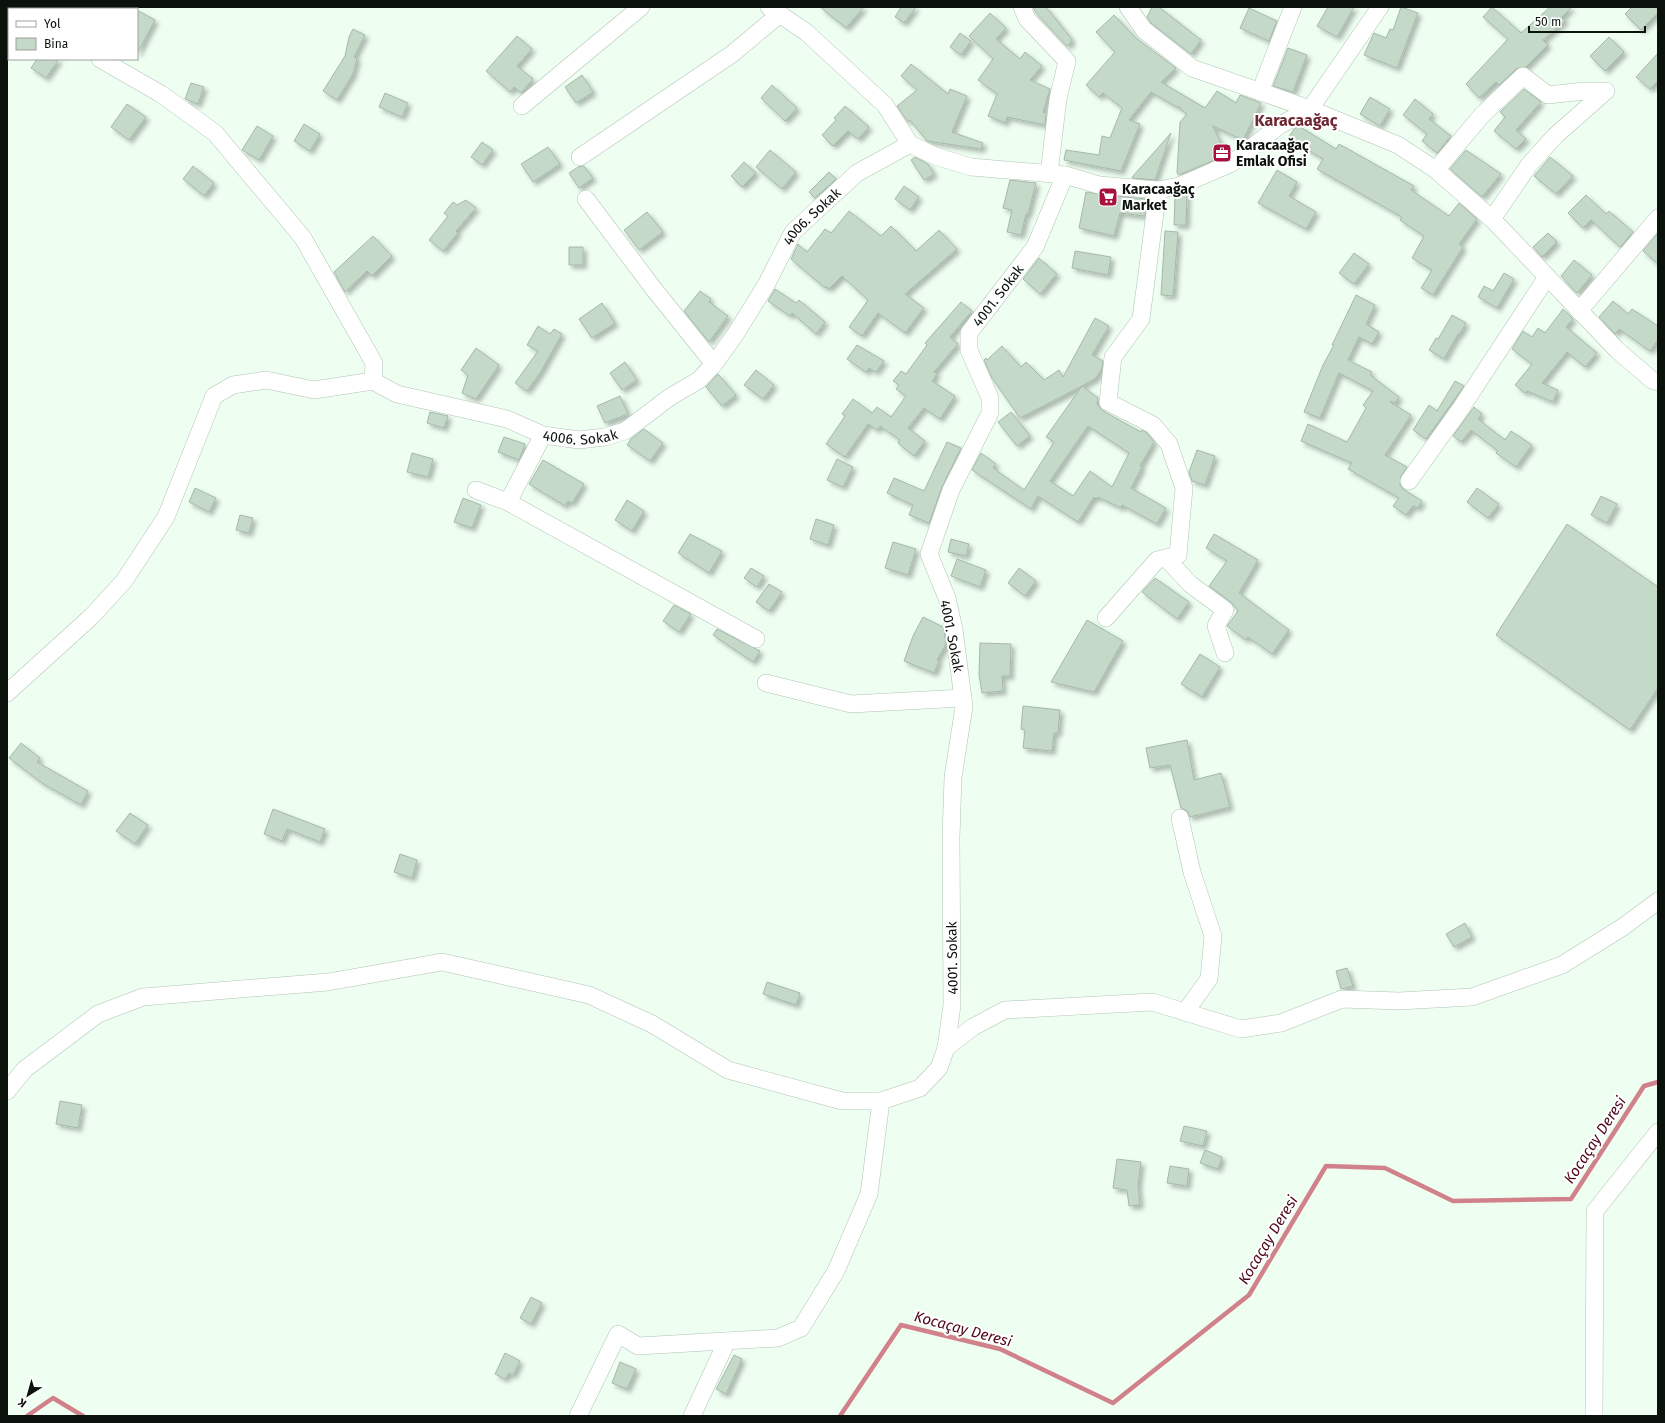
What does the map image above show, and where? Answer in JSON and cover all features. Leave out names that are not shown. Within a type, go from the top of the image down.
[{"type":"street","points":[[522,106],[641,7]]},
{"type":"street","name":"4001. Sokak","points":[[7,1091],[25,1070],[98,1014],[144,997],[328,982],[442,962],[590,994],[652,1024],[728,1070],[842,1101],[881,1101],[920,1088],[939,1068],[946,1048],[952,1004],[951,838],[953,777],[964,707],[954,629],[947,598],[929,554],[951,490],[990,413],[990,398],[969,350],[969,333],[1035,247],[1057,174],[1058,99],[1067,61],[1028,19],[1022,7]]},
{"type":"street","points":[[1128,7],[1144,30],[1192,68],[1310,110],[1398,145],[1436,170],[1492,219],[1616,350],[1652,380],[1658,382]]},
{"type":"street","points":[[1260,92],[1293,7]]},
{"type":"street","points":[[580,157],[732,54],[774,11],[806,32],[885,105],[910,144],[935,156],[971,167],[1057,174],[1099,185],[1158,190],[1179,186],[1232,163],[1280,125],[1310,110],[1380,7]]},
{"type":"street","points":[[7,693],[92,616],[124,582],[166,517],[214,396],[233,385],[266,380],[314,390],[373,381],[374,363],[303,238],[215,133],[161,94],[102,60]]},
{"type":"street","points":[[1436,170],[1482,115],[1523,76],[1548,96],[1584,91],[1606,91],[1555,136],[1529,165],[1492,219]]},
{"type":"street","name":"4006. Sokak","points":[[373,381],[397,394],[507,419],[544,436],[579,440],[605,438],[625,431],[670,397],[699,380],[714,364],[735,336],[766,285],[793,232],[856,173],[910,144]]},
{"type":"street","points":[[1106,618],[1157,560],[1178,555],[1184,488],[1169,444],[1153,425],[1108,402],[1113,357],[1141,318],[1158,190]]},
{"type":"street","points":[[586,199],[653,288],[714,364]]},
{"type":"street","points":[[1579,311],[1658,218]]},
{"type":"street","points":[[1409,481],[1461,408],[1547,277]]},
{"type":"street","points":[[508,502],[544,436]]},
{"type":"street","points":[[476,490],[508,502],[756,639]]},
{"type":"street","points":[[1166,558],[1190,584],[1224,610],[1216,626],[1225,653]]},
{"type":"street","points":[[766,683],[851,704],[963,698]]},
{"type":"street","points":[[1180,818],[1192,872],[1213,936],[1209,979],[1186,1012]]},
{"type":"street","points":[[946,1048],[973,1027],[1005,1010],[1152,1002],[1241,1029],[1281,1023],[1342,999],[1399,1000],[1472,997],[1562,965],[1623,926],[1658,901]]},
{"type":"street","points":[[578,1416],[618,1334],[638,1346],[778,1338],[801,1328],[836,1272],[869,1194],[881,1101]]},
{"type":"street","points":[[1594,1416],[1595,1211],[1658,1132]]},
{"type":"street","points":[[692,1416],[727,1341]]},
{"type":"building","points":[[820,7],[864,7],[846,28]]},
{"type":"building","points":[[901,7],[916,7],[904,23],[895,17]]},
{"type":"building","points":[[1033,7],[1046,7],[1071,38],[1071,43],[1067,46],[1036,13]]},
{"type":"building","points":[[1152,7],[1159,7],[1201,40],[1191,54],[1151,23],[1147,17]]},
{"type":"building","points":[[1328,7],[1354,7],[1337,37],[1317,26]]},
{"type":"building","points":[[1401,7],[1418,13],[1397,68],[1364,55],[1374,33],[1386,38],[1390,29],[1393,30]]},
{"type":"building","points":[[1492,7],[1521,33],[1550,7],[1572,7],[1562,17],[1565,21],[1543,40],[1548,45],[1526,67],[1516,69],[1499,85],[1496,82],[1479,98],[1466,84],[1508,39],[1483,17]]},
{"type":"building","points":[[1632,7],[1658,7],[1658,13],[1641,30],[1625,14]]},
{"type":"building","points":[[1249,8],[1277,21],[1269,41],[1240,28]]},
{"type":"building","points":[[138,11],[155,20],[138,52]]},
{"type":"building","points":[[990,13],[1006,28],[996,39],[1020,59],[1025,52],[1042,66],[1030,80],[1050,89],[1043,112],[1046,113],[1045,125],[1007,117],[1005,123],[988,116],[997,94],[978,80],[993,59],[969,36]]},
{"type":"building","points":[[1114,15],[1136,38],[1176,68],[1161,82],[1205,108],[1217,91],[1236,103],[1240,95],[1261,103],[1243,140],[1213,126],[1226,155],[1179,175],[1177,173],[1180,122],[1187,114],[1181,110],[1181,108],[1151,92],[1129,120],[1140,124],[1121,171],[1064,160],[1066,150],[1099,155],[1102,136],[1110,138],[1122,108],[1103,93],[1099,97],[1086,85],[1115,52],[1096,32]]},
{"type":"building","points":[[353,29],[365,35],[354,57],[357,58],[353,74],[337,100],[323,91],[345,56],[349,37]]},
{"type":"building","points":[[960,33],[971,41],[961,55],[950,47]]},
{"type":"building","points":[[517,36],[532,49],[517,66],[533,79],[521,93],[514,87],[510,92],[486,71]]},
{"type":"building","points":[[1609,37],[1624,52],[1605,71],[1590,56]]},
{"type":"building","points":[[1288,48],[1307,55],[1293,92],[1273,86]]},
{"type":"building","points":[[1658,53],[1658,81],[1650,89],[1636,77]]},
{"type":"building","points":[[36,60],[58,60],[46,78],[31,68]]},
{"type":"building","points":[[911,64],[948,94],[950,89],[967,96],[952,132],[983,143],[981,149],[927,141],[910,120],[908,122],[897,106],[917,90],[901,76]]},
{"type":"building","points":[[582,75],[593,92],[576,103],[565,87]]},
{"type":"building","points":[[191,83],[204,87],[198,104],[185,99]]},
{"type":"building","points":[[772,85],[797,108],[785,121],[761,98]]},
{"type":"building","points":[[1524,89],[1541,102],[1516,130],[1526,139],[1516,149],[1494,131],[1505,117],[1500,112]]},
{"type":"building","points":[[385,93],[408,103],[402,117],[379,107]]},
{"type":"building","points":[[1370,97],[1390,109],[1380,126],[1360,114]]},
{"type":"building","points":[[1415,99],[1433,114],[1429,119],[1451,136],[1437,153],[1422,141],[1427,134],[1403,115]]},
{"type":"building","points":[[127,104],[146,117],[129,140],[111,127]]},
{"type":"building","points":[[845,106],[869,127],[858,139],[848,131],[833,146],[822,135],[836,120],[834,118]]},
{"type":"building","points":[[304,124],[320,134],[310,151],[294,141]]},
{"type":"building","points":[[257,126],[273,136],[259,160],[242,150]]},
{"type":"building","points":[[1299,126],[1336,149],[1339,144],[1414,186],[1411,190],[1449,216],[1459,203],[1477,219],[1459,244],[1463,247],[1433,295],[1421,288],[1432,270],[1412,258],[1424,236],[1400,220],[1402,217],[1317,169],[1323,159],[1288,138],[1294,129]]},
{"type":"building","points":[[1171,133],[1155,180],[1132,178],[1133,176]]},
{"type":"building","points":[[482,142],[493,150],[482,165],[471,157]]},
{"type":"building","points":[[548,147],[560,164],[533,182],[521,164]]},
{"type":"building","points":[[770,150],[796,172],[782,189],[756,167]]},
{"type":"building","points":[[1466,150],[1501,174],[1482,197],[1450,169]]},
{"type":"building","points":[[915,157],[928,164],[934,174],[924,180],[911,160]]},
{"type":"building","points":[[1550,157],[1573,176],[1556,194],[1534,176]]},
{"type":"building","points":[[744,162],[756,173],[742,187],[731,176]]},
{"type":"building","points":[[193,166],[214,183],[204,196],[183,179]]},
{"type":"building","points":[[584,166],[593,178],[579,188],[569,173],[578,167]]},
{"type":"building","points":[[1277,170],[1297,182],[1289,196],[1316,212],[1306,229],[1258,203]]},
{"type":"building","points":[[829,172],[836,179],[815,198],[809,192]]},
{"type":"building","points":[[1010,180],[1036,183],[1021,235],[1007,232],[1012,210],[1003,208]]},
{"type":"building","points":[[904,186],[919,197],[910,210],[895,199]]},
{"type":"building","points":[[1086,192],[1112,196],[1108,206],[1116,196],[1146,199],[1145,216],[1120,213],[1114,236],[1079,228]]},
{"type":"building","points":[[1187,193],[1186,225],[1174,225],[1175,197]]},
{"type":"building","points":[[1586,195],[1606,214],[1609,211],[1633,232],[1620,247],[1591,220],[1583,228],[1568,213]]},
{"type":"building","points":[[466,200],[476,208],[456,231],[458,233],[443,251],[429,240],[448,216],[444,213],[453,202],[457,205]]},
{"type":"building","points":[[849,211],[881,236],[891,226],[916,251],[939,230],[957,249],[905,294],[924,308],[905,333],[878,313],[862,336],[849,327],[868,300],[842,276],[829,289],[826,286],[825,288],[791,259],[798,244],[807,252],[825,229],[831,233]]},
{"type":"building","points":[[647,212],[663,232],[639,250],[624,230]]},
{"type":"building","points":[[1165,231],[1178,232],[1173,296],[1161,295]]},
{"type":"building","points":[[1548,233],[1557,242],[1542,257],[1533,247]]},
{"type":"building","points":[[1658,233],[1658,264],[1643,251]]},
{"type":"building","points":[[373,236],[392,256],[372,276],[367,271],[345,292],[334,272]]},
{"type":"building","points":[[569,247],[583,247],[583,265],[569,265]]},
{"type":"building","points":[[1075,251],[1111,257],[1108,275],[1072,268]]},
{"type":"building","points":[[1354,253],[1369,264],[1354,284],[1339,273]]},
{"type":"building","points":[[1039,258],[1057,274],[1040,294],[1023,279]]},
{"type":"building","points":[[1574,260],[1592,275],[1577,293],[1561,276]]},
{"type":"building","points":[[1504,273],[1514,279],[1497,308],[1478,297],[1484,286],[1493,291]]},
{"type":"building","points":[[775,289],[796,303],[799,300],[825,322],[816,334],[792,313],[790,316],[768,301]]},
{"type":"building","points":[[700,291],[711,299],[709,302],[728,316],[709,342],[684,311]]},
{"type":"building","points":[[1356,295],[1375,305],[1366,324],[1379,332],[1372,344],[1359,337],[1348,360],[1372,372],[1370,375],[1399,397],[1395,403],[1390,402],[1411,415],[1385,455],[1407,467],[1401,476],[1400,485],[1403,489],[1422,501],[1418,508],[1413,506],[1406,515],[1393,506],[1399,498],[1348,469],[1352,463],[1301,441],[1308,424],[1347,442],[1366,408],[1363,405],[1373,391],[1339,373],[1320,418],[1304,412],[1323,365],[1334,345],[1332,345]]},
{"type":"building","points":[[1613,301],[1628,314],[1632,309],[1658,326],[1658,340],[1650,351],[1619,329],[1615,334],[1599,317]]},
{"type":"building","points":[[961,302],[972,311],[950,337],[958,344],[934,372],[937,374],[932,381],[955,396],[940,419],[924,408],[908,428],[925,441],[914,456],[898,443],[900,440],[880,426],[877,430],[868,424],[845,457],[826,444],[845,416],[842,414],[853,399],[872,413],[877,407],[891,417],[906,396],[896,389],[899,385],[893,381],[901,371],[906,374],[927,345],[925,343]]},
{"type":"building","points":[[602,303],[615,323],[592,338],[579,319]]},
{"type":"building","points":[[1563,309],[1573,319],[1566,327],[1597,353],[1585,367],[1567,352],[1542,383],[1558,390],[1553,402],[1527,391],[1525,393],[1515,385],[1532,364],[1512,349],[1523,331],[1532,337],[1538,328],[1545,333]]},
{"type":"building","points":[[1452,315],[1466,323],[1444,359],[1429,350],[1436,338],[1438,339]]},
{"type":"building","points":[[1095,318],[1109,326],[1092,355],[1103,361],[1102,368],[1096,378],[1020,418],[992,378],[984,360],[986,358],[987,360],[1002,346],[1021,367],[1026,362],[1044,380],[1059,370],[1063,377]]},
{"type":"building","points":[[538,326],[550,334],[554,329],[562,334],[540,373],[527,391],[515,383],[538,351],[527,345]]},
{"type":"building","points":[[857,345],[884,361],[876,372],[869,368],[866,372],[847,359]]},
{"type":"building","points":[[476,348],[499,365],[476,399],[462,393],[468,375],[461,370]]},
{"type":"building","points":[[625,362],[637,380],[622,390],[610,373]]},
{"type":"building","points":[[756,370],[774,385],[763,399],[744,385]]},
{"type":"building","points":[[718,374],[736,395],[722,406],[706,387]]},
{"type":"building","points":[[1455,381],[1464,386],[1426,439],[1413,430],[1429,405],[1437,411]]},
{"type":"building","points":[[1082,386],[1098,398],[1097,404],[1103,411],[1141,432],[1142,430],[1147,433],[1154,442],[1140,466],[1142,467],[1131,488],[1166,508],[1157,524],[1122,505],[1121,508],[1098,497],[1096,499],[1094,497],[1078,522],[1038,496],[1031,509],[972,470],[981,453],[996,464],[993,468],[1024,490],[1054,442],[1046,437]],"holes":[[[1088,426],[1129,453],[1112,487],[1090,471],[1073,496],[1050,481]]]},
{"type":"building","points":[[620,396],[628,414],[605,423],[597,406]]},
{"type":"building","points":[[1474,407],[1482,414],[1478,419],[1505,440],[1511,431],[1532,445],[1516,467],[1496,453],[1498,451],[1471,430],[1461,442],[1453,436]]},
{"type":"building","points":[[430,412],[448,416],[444,428],[427,423]]},
{"type":"building","points":[[1011,412],[1030,436],[1017,446],[998,422]]},
{"type":"building","points":[[644,429],[663,443],[650,461],[627,445],[631,439]]},
{"type":"building","points":[[504,437],[525,444],[519,460],[498,452]]},
{"type":"building","points":[[947,442],[961,448],[942,487],[929,523],[909,515],[913,505],[887,493],[894,478],[924,491]]},
{"type":"building","points":[[1197,450],[1215,456],[1205,485],[1192,481],[1189,472]]},
{"type":"building","points":[[412,453],[433,459],[428,477],[407,472]]},
{"type":"building","points":[[837,459],[853,467],[843,487],[827,480]]},
{"type":"building","points":[[543,460],[584,484],[572,503],[568,501],[565,506],[529,484]]},
{"type":"building","points":[[195,488],[216,498],[209,512],[189,502]]},
{"type":"building","points":[[1477,488],[1499,504],[1488,518],[1467,502]]},
{"type":"building","points":[[1601,496],[1617,504],[1607,523],[1591,515]]},
{"type":"building","points":[[463,498],[481,505],[472,528],[454,522]]},
{"type":"building","points":[[627,500],[644,511],[632,531],[615,520]]},
{"type":"building","points":[[240,515],[253,518],[249,533],[236,530]]},
{"type":"building","points":[[816,519],[834,525],[828,545],[810,539]]},
{"type":"building","points":[[1567,524],[1658,587],[1658,688],[1630,730],[1496,635]]},
{"type":"building","points":[[690,534],[722,551],[709,573],[678,553]]},
{"type":"building","points":[[1214,534],[1258,560],[1239,593],[1289,630],[1272,654],[1248,637],[1246,640],[1227,626],[1238,611],[1231,602],[1209,586],[1227,561],[1206,548]]},
{"type":"building","points":[[951,539],[969,544],[966,556],[948,552]]},
{"type":"building","points":[[893,542],[916,549],[908,575],[885,568]]},
{"type":"building","points":[[957,559],[986,570],[980,587],[951,576]]},
{"type":"building","points":[[751,568],[764,576],[757,587],[744,578]]},
{"type":"building","points":[[1019,568],[1036,581],[1025,596],[1008,583]]},
{"type":"building","points":[[1155,578],[1189,602],[1177,619],[1142,592]]},
{"type":"building","points":[[769,584],[782,592],[769,611],[756,602]]},
{"type":"building","points":[[674,605],[691,614],[679,632],[663,621]]},
{"type":"building","points":[[923,617],[943,627],[944,631],[946,644],[937,660],[939,661],[934,673],[904,661],[913,636]]},
{"type":"building","points":[[1087,620],[1123,641],[1094,692],[1051,682]]},
{"type":"building","points":[[717,629],[760,651],[753,662],[713,635]]},
{"type":"building","points":[[980,643],[1011,644],[1010,676],[1002,676],[1003,691],[982,693],[979,675]]},
{"type":"building","points":[[1200,654],[1220,667],[1202,697],[1181,684]]},
{"type":"building","points":[[1023,706],[1060,710],[1058,733],[1054,733],[1052,751],[1023,748],[1025,730],[1021,729]]},
{"type":"building","points":[[1187,740],[1194,780],[1221,773],[1230,807],[1190,817],[1187,811],[1181,808],[1170,765],[1150,768],[1146,748]]},
{"type":"building","points":[[21,743],[40,758],[37,762],[88,791],[81,805],[42,783],[9,758]]},
{"type":"building","points":[[273,809],[325,829],[320,842],[287,829],[282,841],[264,834]]},
{"type":"building","points":[[130,813],[148,825],[135,844],[116,831]]},
{"type":"building","points":[[400,854],[417,860],[412,878],[394,872]]},
{"type":"building","points":[[1465,923],[1472,937],[1454,947],[1446,934]]},
{"type":"building","points":[[1347,968],[1353,986],[1341,989],[1336,971]]},
{"type":"building","points":[[767,982],[800,993],[796,1005],[763,994]]},
{"type":"building","points":[[60,1101],[82,1105],[78,1128],[56,1124]]},
{"type":"building","points":[[1184,1126],[1207,1131],[1203,1146],[1180,1141]]},
{"type":"building","points":[[1205,1150],[1222,1157],[1218,1169],[1200,1163]]},
{"type":"building","points":[[1117,1159],[1141,1162],[1138,1185],[1140,1205],[1129,1206],[1127,1190],[1113,1188]]},
{"type":"building","points":[[1170,1166],[1189,1169],[1187,1186],[1167,1183]]},
{"type":"building","points":[[531,1297],[542,1303],[531,1324],[520,1318]]},
{"type":"building","points":[[505,1353],[520,1361],[513,1375],[509,1373],[505,1379],[495,1374]]},
{"type":"building","points":[[734,1355],[742,1359],[726,1394],[716,1389]]},
{"type":"building","points":[[620,1362],[636,1369],[627,1389],[612,1383]]},
{"type":"waterway","name":"Kocaçay Deresi","points":[[840,1416],[901,1325],[1000,1349],[1113,1403],[1249,1295],[1326,1166],[1385,1168],[1453,1201],[1571,1199],[1644,1086],[1658,1082]]},
{"type":"waterway","name":"Kocaçay Deresi","points":[[27,1416],[53,1398],[83,1416]]},
{"type":"place","name":"Karacaağaç Emlak Ofisi","points":[[1222,153]]},
{"type":"place","name":"Karacaağaç Market","points":[[1108,197]]},
{"type":"district","name":"Karacaağaç","points":[[1296,120]]}]
